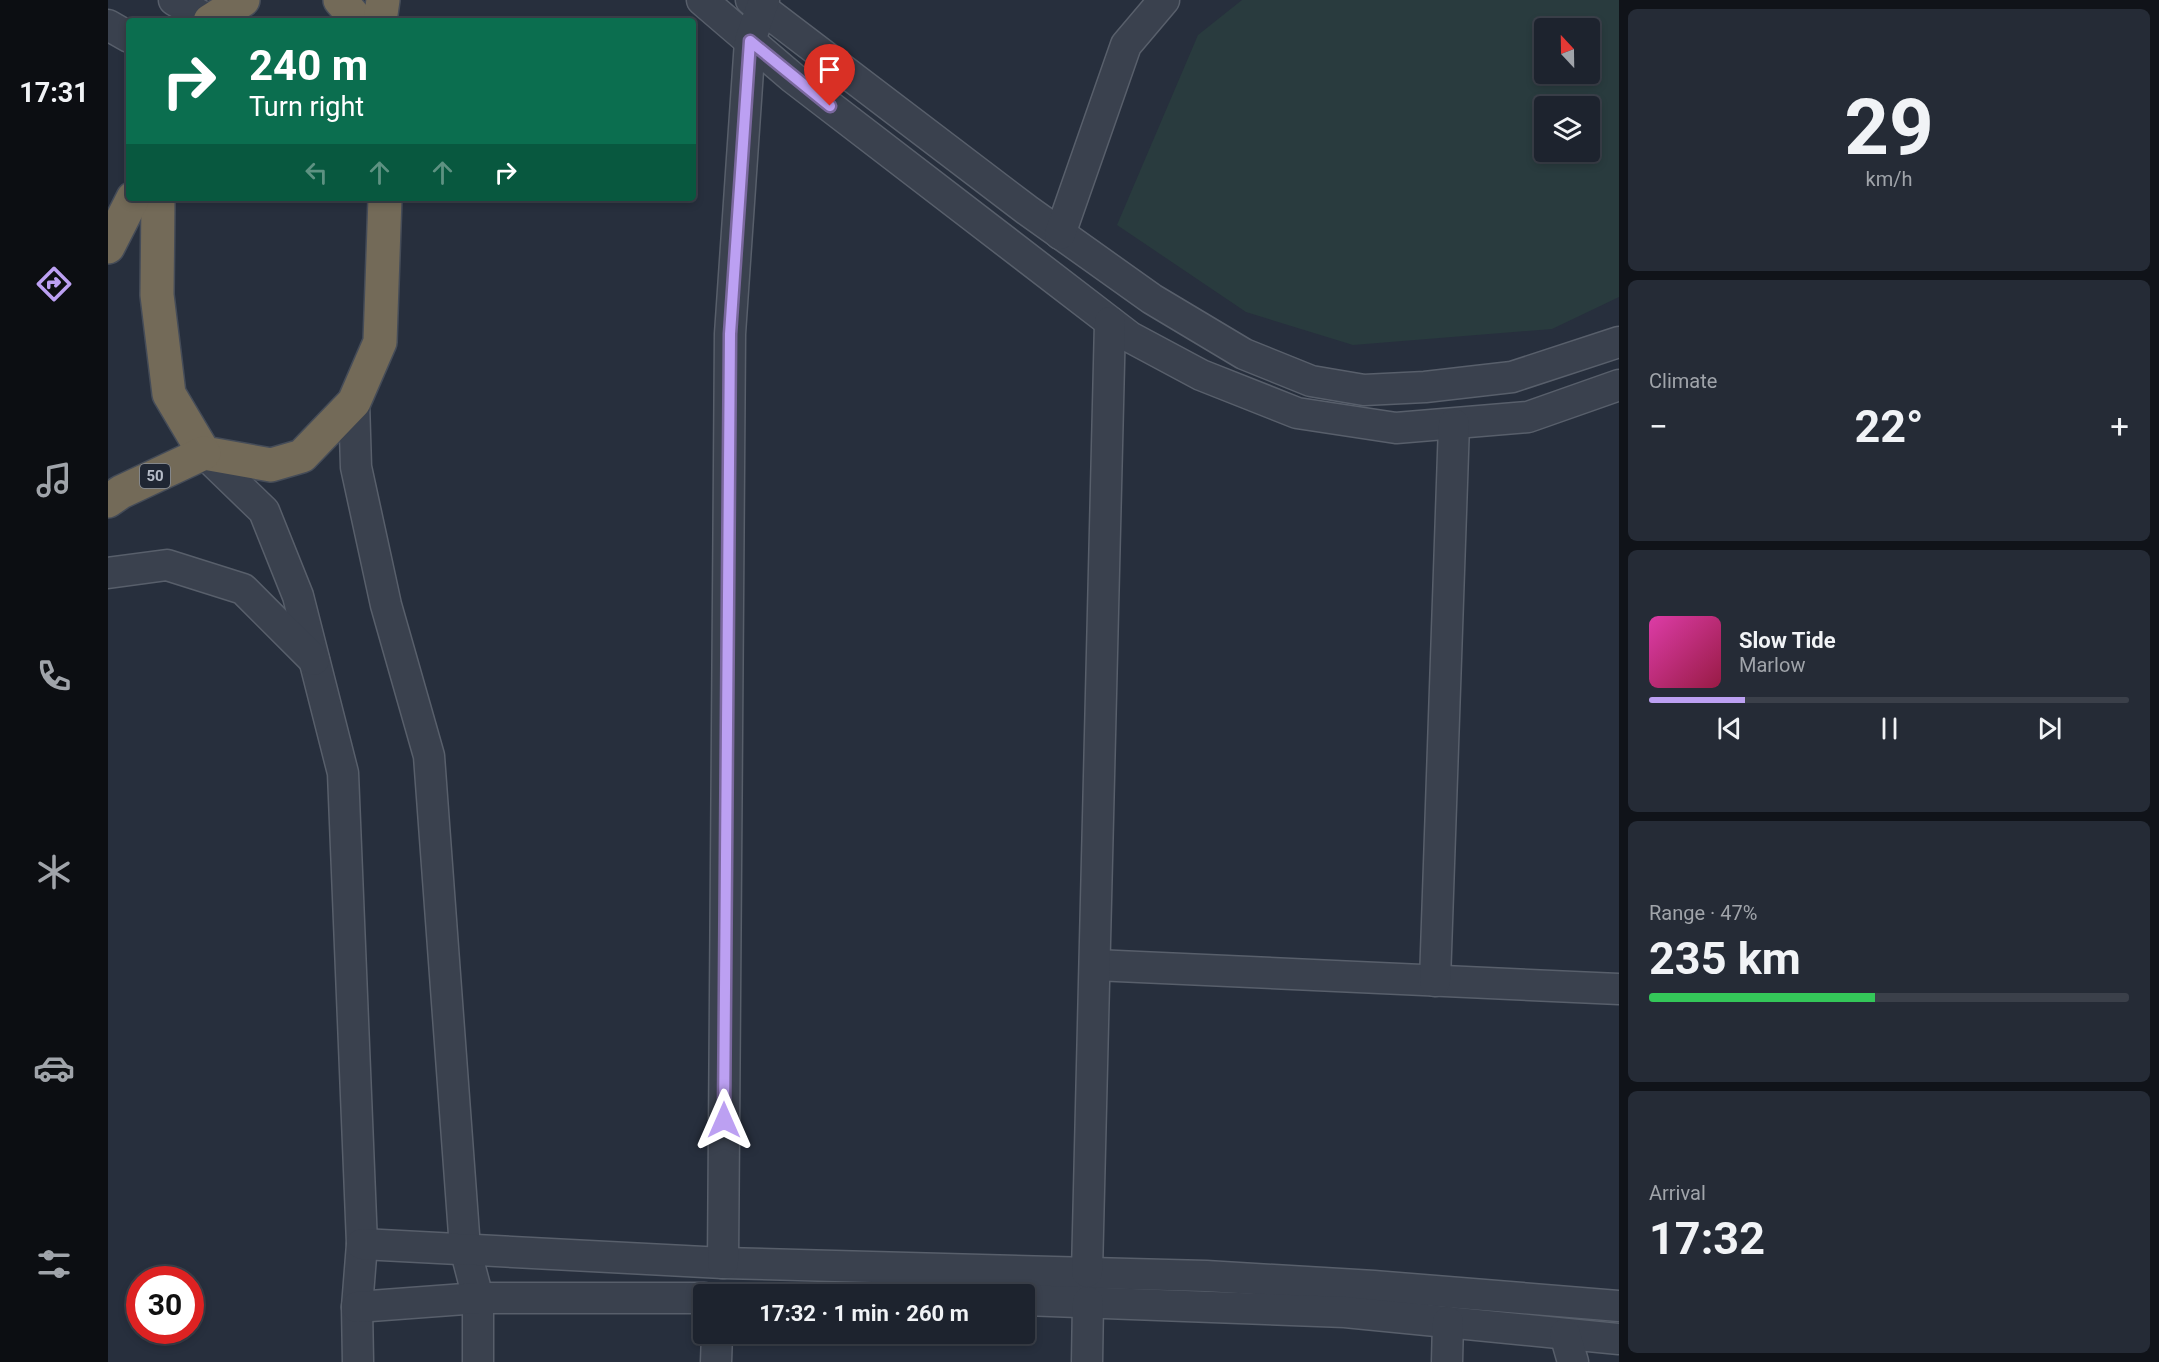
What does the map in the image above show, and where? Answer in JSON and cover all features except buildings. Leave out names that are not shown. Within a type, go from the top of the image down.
[{"type":"highway","points":[[215,18],[243,0]]},
{"type":"highway","points":[[340,0],[355,18]]},
{"type":"highway","points":[[380,18],[383,0]]},
{"type":"highway","points":[[108,247],[131,201]]},
{"type":"highway","points":[[158,201],[157,296],[169,394],[204,453],[271,465],[302,456],[354,402],[380,342],[385,201]]},
{"type":"highway","name":"50","points":[[108,501],[121,492],[204,453]]},
{"type":"street","points":[[174,0],[205,18]]},
{"type":"street","points":[[1060,234],[1126,45],[1164,0]]},
{"type":"street","points":[[706,1],[793,78],[1110,322],[1130,337],[1201,375],[1297,413],[1396,428],[1528,417],[1619,385]]},
{"type":"street","points":[[723,1263],[730,334],[750,41],[759,2],[1060,234],[1152,299],[1244,354],[1311,381],[1364,390],[1425,387],[1490,380],[1512,377],[1619,342]]},
{"type":"street","points":[[108,25],[126,35]]},
{"type":"street","points":[[1088,1272],[1110,322]]},
{"type":"street","points":[[354,402],[356,467],[386,605],[429,756],[465,1248],[478,1298],[478,1362]]},
{"type":"street","points":[[1435,981],[1454,424]]},
{"type":"street","points":[[204,453],[264,511],[298,596],[344,773],[362,1244],[357,1306],[358,1362]]},
{"type":"street","points":[[108,573],[167,565],[243,589],[314,660]]},
{"type":"street","points":[[1095,965],[1619,989]]},
{"type":"street","points":[[362,1244],[723,1263],[1088,1272],[1374,1286],[1619,1306]]},
{"type":"street","points":[[357,1306],[478,1298],[693,1298]]},
{"type":"street","points":[[1035,1300],[1345,1312],[1448,1322],[1568,1348],[1619,1339]]},
{"type":"street","points":[[1088,1302],[1088,1362]]},
{"type":"street","points":[[1447,1362],[1448,1322]]},
{"type":"street","points":[[716,1362],[717,1344]]},
{"type":"shaded area","points":[[1242,0],[1619,0],[1619,297],[1552,329],[1353,345],[1246,312],[1117,225],[1198,35]]},
{"type":"route","points":[[724,1120],[730,334],[750,41],[830,106]]}]
